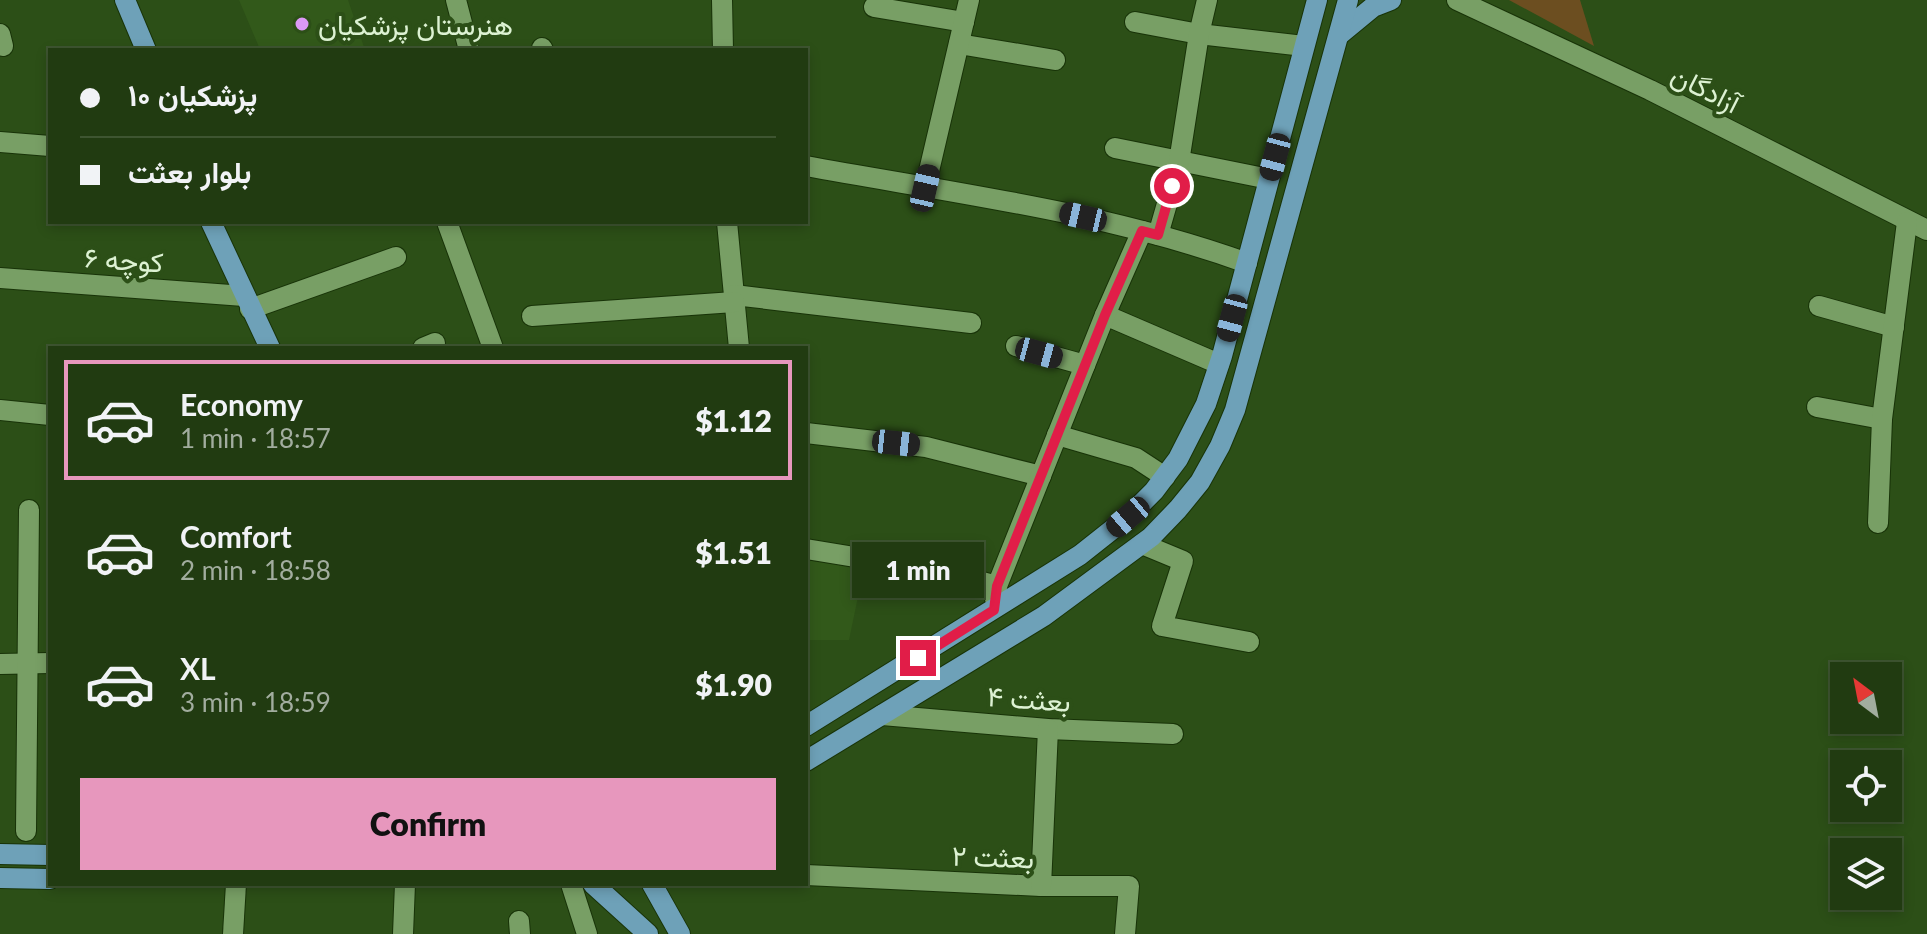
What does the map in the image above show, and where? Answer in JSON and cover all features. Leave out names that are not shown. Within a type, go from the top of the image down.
[{"type":"main road","points":[[125,0],[145,48]]},
{"type":"main road","points":[[808,724],[994,610],[1105,536],[1142,504],[1165,477],[1192,433],[1219,364],[1317,0]]},
{"type":"main road","points":[[808,760],[1044,616],[1142,544],[1190,496],[1211,464],[1228,428],[1264,311],[1348,0]]},
{"type":"main road","points":[[1339,35],[1373,7],[1391,0]]},
{"type":"main road","points":[[212,224],[269,346]]},
{"type":"main road","points":[[0,854],[48,855]]},
{"type":"main road","points":[[0,878],[48,879]]},
{"type":"main road","points":[[595,886],[648,934]]},
{"type":"main road","points":[[653,886],[680,934]]},
{"type":"street","points":[[456,0],[468,48]]},
{"type":"street","points":[[722,0],[723,48]]},
{"type":"street","points":[[925,188],[969,0]]},
{"type":"street","points":[[994,610],[997,586],[1105,315],[1150,233],[1179,162],[1207,0]]},
{"type":"street","name":"آزادگان","points":[[1457,0],[1650,90],[1927,230]]},
{"type":"street","points":[[874,7],[964,22]]},
{"type":"street","points":[[1135,22],[1199,34],[1304,46]]},
{"type":"street","points":[[959,44],[1055,60]]},
{"type":"street","points":[[0,142],[48,146]]},
{"type":"street","points":[[1115,148],[1269,179]]},
{"type":"street","points":[[808,166],[1053,211],[1150,233],[1247,263]]},
{"type":"street","points":[[1878,523],[1882,419],[1907,222]]},
{"type":"street","points":[[448,224],[492,346]]},
{"type":"street","points":[[727,224],[739,346]]},
{"type":"street","points":[[247,302],[396,257]]},
{"type":"street","name":"کوچه ۶","points":[[0,278],[247,302]]},
{"type":"street","points":[[532,316],[734,299],[971,323]]},
{"type":"street","points":[[1819,306],[1894,327]]},
{"type":"street","points":[[1105,315],[1219,364]]},
{"type":"street","points":[[1016,346],[1085,365]]},
{"type":"street","points":[[1817,407],[1882,419]]},
{"type":"street","points":[[0,410],[48,415]]},
{"type":"street","points":[[808,433],[926,447],[1041,476]]},
{"type":"street","points":[[1057,435],[1136,458],[1165,477]]},
{"type":"street","points":[[26,831],[29,510]]},
{"type":"street","points":[[1142,544],[1183,561],[1162,626],[1249,642]]},
{"type":"street","points":[[808,549],[940,571],[997,586]]},
{"type":"street","points":[[0,664],[48,663]]},
{"type":"street","name":"بعثت ۴","points":[[882,715],[1048,729],[1173,734]]},
{"type":"street","points":[[1041,886],[1048,729]]},
{"type":"street","name":"بعثت ۲","points":[[808,875],[1041,886],[1129,886],[1125,934]]},
{"type":"street","points":[[233,934],[236,886]]},
{"type":"street","points":[[403,934],[405,886]]},
{"type":"street","points":[[572,886],[587,934]]},
{"type":"shaded area","name":"هنرستان پزشکیان","points":[[239,0],[348,0],[364,48],[263,48],[259,47]]},
{"type":"shaded area","points":[[1509,0],[1580,0],[1594,46]]},
{"type":"shaded area","points":[[808,560],[864,568],[849,640],[808,640]]},
{"type":"place","name":"هنرستان پزشکیان","points":[[302,24]]},
{"type":"route","points":[[918,658],[994,610],[997,586],[1105,315],[1142,231],[1158,235],[1172,186]]}]
